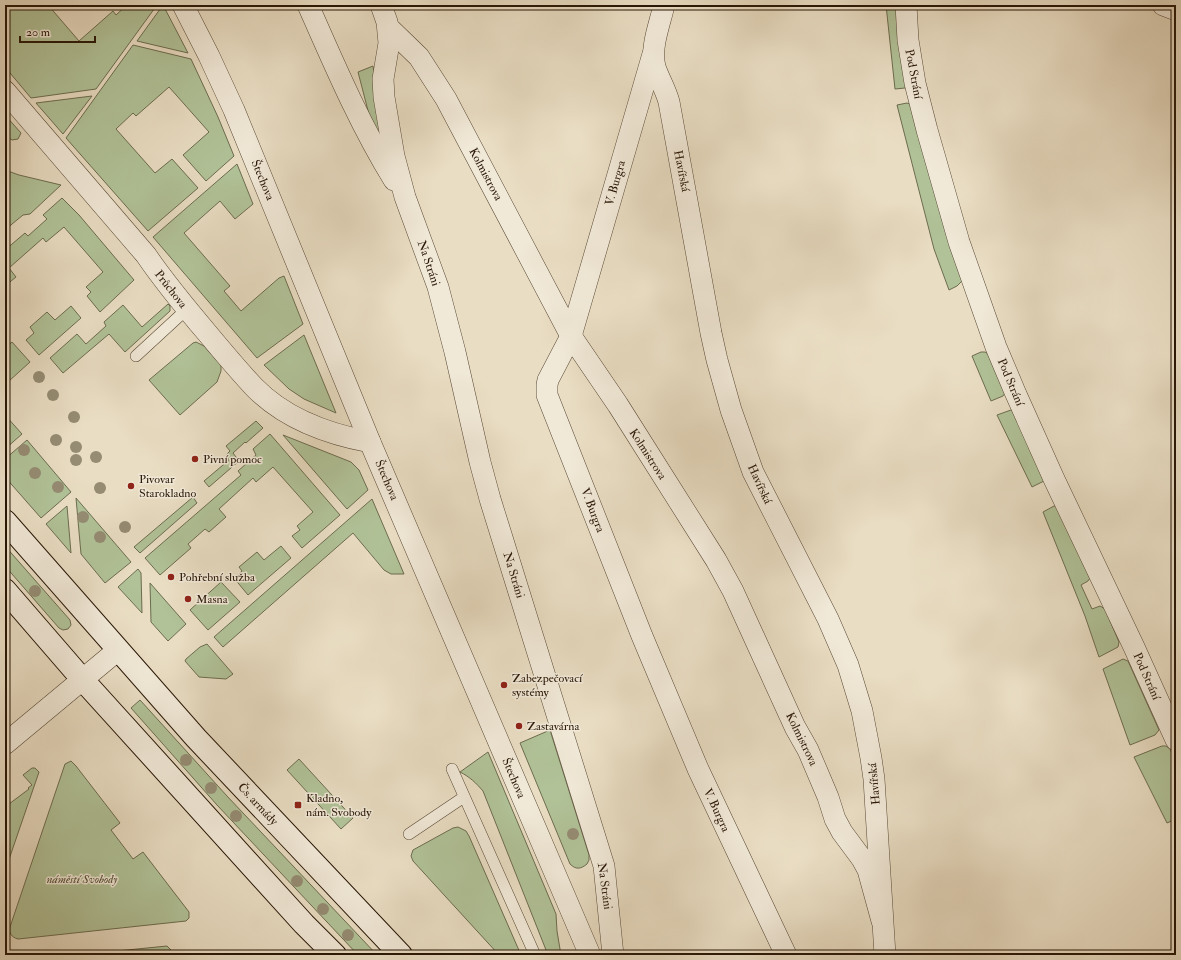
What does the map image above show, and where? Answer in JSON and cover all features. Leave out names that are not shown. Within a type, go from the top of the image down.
[{"type":"main road","name":"Čs. armády","points":[[5,521],[196,738],[401,955]]},
{"type":"main road","points":[[5,590],[82,679],[304,924],[335,955]]},
{"type":"street","name":"Štechova","points":[[183,5],[234,110],[370,442],[590,955]]},
{"type":"street","name":"Na Stráni","points":[[308,5],[356,111],[381,159],[405,197]]},
{"type":"street","name":"Kolmistrova","points":[[381,5],[388,27],[418,57],[446,99],[571,336],[698,530],[734,592],[795,727],[808,750],[828,797],[835,819],[868,870],[882,922]]},
{"type":"street","name":"Havířská","points":[[664,5],[653,51],[655,65],[657,74],[666,90],[670,102],[711,333],[730,410],[753,472],[839,643],[856,688],[862,711],[874,779],[885,955]]},
{"type":"street","name":"Pod Strání","points":[[906,5],[908,40],[915,83],[927,130],[959,242],[996,347],[1048,465],[1176,740]]},
{"type":"street","points":[[1163,5],[1176,10]]},
{"type":"street","name":"Na Stráni","points":[[388,27],[389,44],[383,79],[384,97],[394,156],[405,197],[438,287],[490,499],[604,866],[613,955]]},
{"type":"street","name":"V. Burgra","points":[[653,51],[571,336],[548,380],[547,395],[642,636],[698,769],[786,955]]},
{"type":"street","name":"Průchova","points":[[5,92],[146,255],[164,282],[255,388],[270,401],[296,418],[336,435],[370,442]]},
{"type":"street","points":[[5,744],[118,650]]},
{"type":"lane","points":[[136,356],[187,309]]},
{"type":"lane","points":[[452,769],[535,955]]},
{"type":"lane","points":[[408,834],[464,797]]},
{"type":"green space","points":[[5,5],[48,5],[79,41],[113,11],[116,15],[127,5],[157,5],[96,89],[31,98],[5,67]]},
{"type":"green space","points":[[163,5],[188,53],[137,41]]},
{"type":"green space","points":[[886,5],[896,5],[905,88],[895,89]]},
{"type":"green space","points":[[133,45],[191,59],[234,156],[206,181],[183,155],[209,132],[169,87],[136,116],[133,113],[116,129],[155,173],[172,159],[198,188],[148,231],[66,138]]},
{"type":"green space","points":[[373,66],[385,145],[372,126],[358,72]]},
{"type":"green space","points":[[92,96],[63,134],[36,103]]},
{"type":"green space","points":[[907,103],[912,105],[962,281],[957,286],[949,290],[934,249],[897,105]]},
{"type":"green space","points":[[5,115],[21,133],[18,139],[12,140],[5,135]]},
{"type":"green space","points":[[237,164],[253,204],[235,219],[220,201],[184,233],[230,286],[224,291],[241,311],[279,278],[284,276],[303,324],[257,358],[153,237]]},
{"type":"green space","points":[[5,170],[19,175],[61,185],[30,214],[23,215],[6,229],[8,233],[5,235],[6,194]]},
{"type":"green space","points":[[62,198],[79,215],[134,280],[100,312],[87,296],[91,292],[86,287],[103,272],[64,227],[46,242],[43,238],[9,268],[16,277],[5,286],[5,250],[25,233],[28,236],[47,219],[43,215]]},
{"type":"green space","points":[[168,304],[170,306],[170,311],[125,352],[109,334],[63,373],[50,358],[77,334],[86,344],[106,326],[104,322],[123,305],[142,327]]},
{"type":"green space","points":[[71,306],[81,318],[39,355],[26,340],[34,333],[30,327],[47,312],[55,320]]},
{"type":"green space","points":[[304,335],[336,413],[304,399],[289,389],[264,365]]},
{"type":"green space","points":[[12,342],[30,362],[9,381],[5,376],[5,348]]},
{"type":"green space","points":[[196,342],[204,346],[221,365],[221,371],[217,382],[180,415],[149,380]]},
{"type":"green space","points":[[981,352],[988,354],[1005,393],[1003,396],[991,401],[972,356]]},
{"type":"green space","points":[[1011,410],[1013,411],[1044,481],[1032,487],[997,415]]},
{"type":"green space","points":[[5,415],[22,434],[5,449]]},
{"type":"green space","points":[[256,421],[263,428],[233,453],[239,461],[209,487],[204,481],[229,460],[226,455],[230,451],[226,446]]},
{"type":"green space","points":[[270,434],[340,515],[302,548],[292,536],[300,530],[297,526],[313,512],[273,467],[256,482],[253,478],[219,509],[226,517],[209,532],[205,529],[188,544],[191,548],[160,575],[145,558],[241,475],[238,471],[256,455],[253,449]]},
{"type":"green space","points":[[283,435],[351,462],[359,470],[368,490],[347,509]]},
{"type":"green space","points":[[27,440],[71,492],[41,518],[5,477],[5,459]]},
{"type":"green space","points":[[193,497],[197,503],[140,553],[134,547]]},
{"type":"green space","points":[[76,498],[131,562],[105,583],[81,554]]},
{"type":"green space","points":[[372,499],[404,574],[391,574],[384,570],[353,533],[223,647],[214,637]]},
{"type":"green space","points":[[67,506],[71,553],[46,524]]},
{"type":"green space","points":[[1054,506],[1058,507],[1090,578],[1081,585],[1092,609],[1100,606],[1105,609],[1119,642],[1118,647],[1099,657],[1085,616],[1043,512]]},
{"type":"green space","points":[[5,546],[70,620],[71,625],[68,629],[63,630],[59,628],[5,566]]},
{"type":"green space","points":[[281,546],[291,558],[248,595],[234,578],[242,571],[239,567],[257,552],[264,560]]},
{"type":"green space","points":[[138,569],[141,573],[142,613],[118,587]]},
{"type":"green space","points":[[221,582],[240,602],[208,630],[190,610]]},
{"type":"green space","points":[[150,583],[186,624],[168,641],[151,622]]},
{"type":"green space","points":[[207,644],[233,674],[226,679],[199,677],[185,661],[200,647]]},
{"type":"green space","points":[[1123,659],[1128,661],[1159,730],[1155,735],[1130,745],[1103,669]]},
{"type":"green space","points":[[140,700],[227,796],[377,955],[358,955],[217,805],[131,708]]},
{"type":"green space","points":[[550,730],[589,855],[587,864],[581,868],[576,868],[570,864],[520,743]]},
{"type":"green space","points":[[1162,746],[1166,746],[1170,749],[1176,762],[1176,819],[1167,823],[1134,757]]},
{"type":"green space","points":[[488,752],[556,914],[561,955],[548,955],[483,791],[473,780],[460,772]]},
{"type":"green space","points":[[299,759],[353,818],[341,829],[287,770]]},
{"type":"green space","name":"náměstí Svobody","points":[[71,761],[120,823],[111,830],[133,859],[143,852],[189,912],[189,918],[186,921],[18,939],[11,934],[10,927],[65,764]]},
{"type":"green space","points":[[32,768],[35,768],[39,772],[5,871],[5,807],[29,789],[28,788],[32,785],[23,775]]},
{"type":"green space","points":[[458,827],[466,831],[469,836],[521,955],[499,955],[413,861],[411,856],[413,850],[453,828]]},
{"type":"green space","points":[[167,946],[171,950],[169,955],[77,955]]},
{"type":"place","name":"Pivní pomoc","points":[[195,459]]},
{"type":"place","name":"Pivovar Starokladno","points":[[131,486]]},
{"type":"place","name":"Pohřební služba","points":[[171,577]]},
{"type":"place","name":"Masna","points":[[188,599]]},
{"type":"place","name":"Zabezpečovací systémy","points":[[504,685]]},
{"type":"place","name":"Zastavárna","points":[[519,726]]},
{"type":"place","name":"Kladno, nám. Svobody","points":[[298,805]]}]
